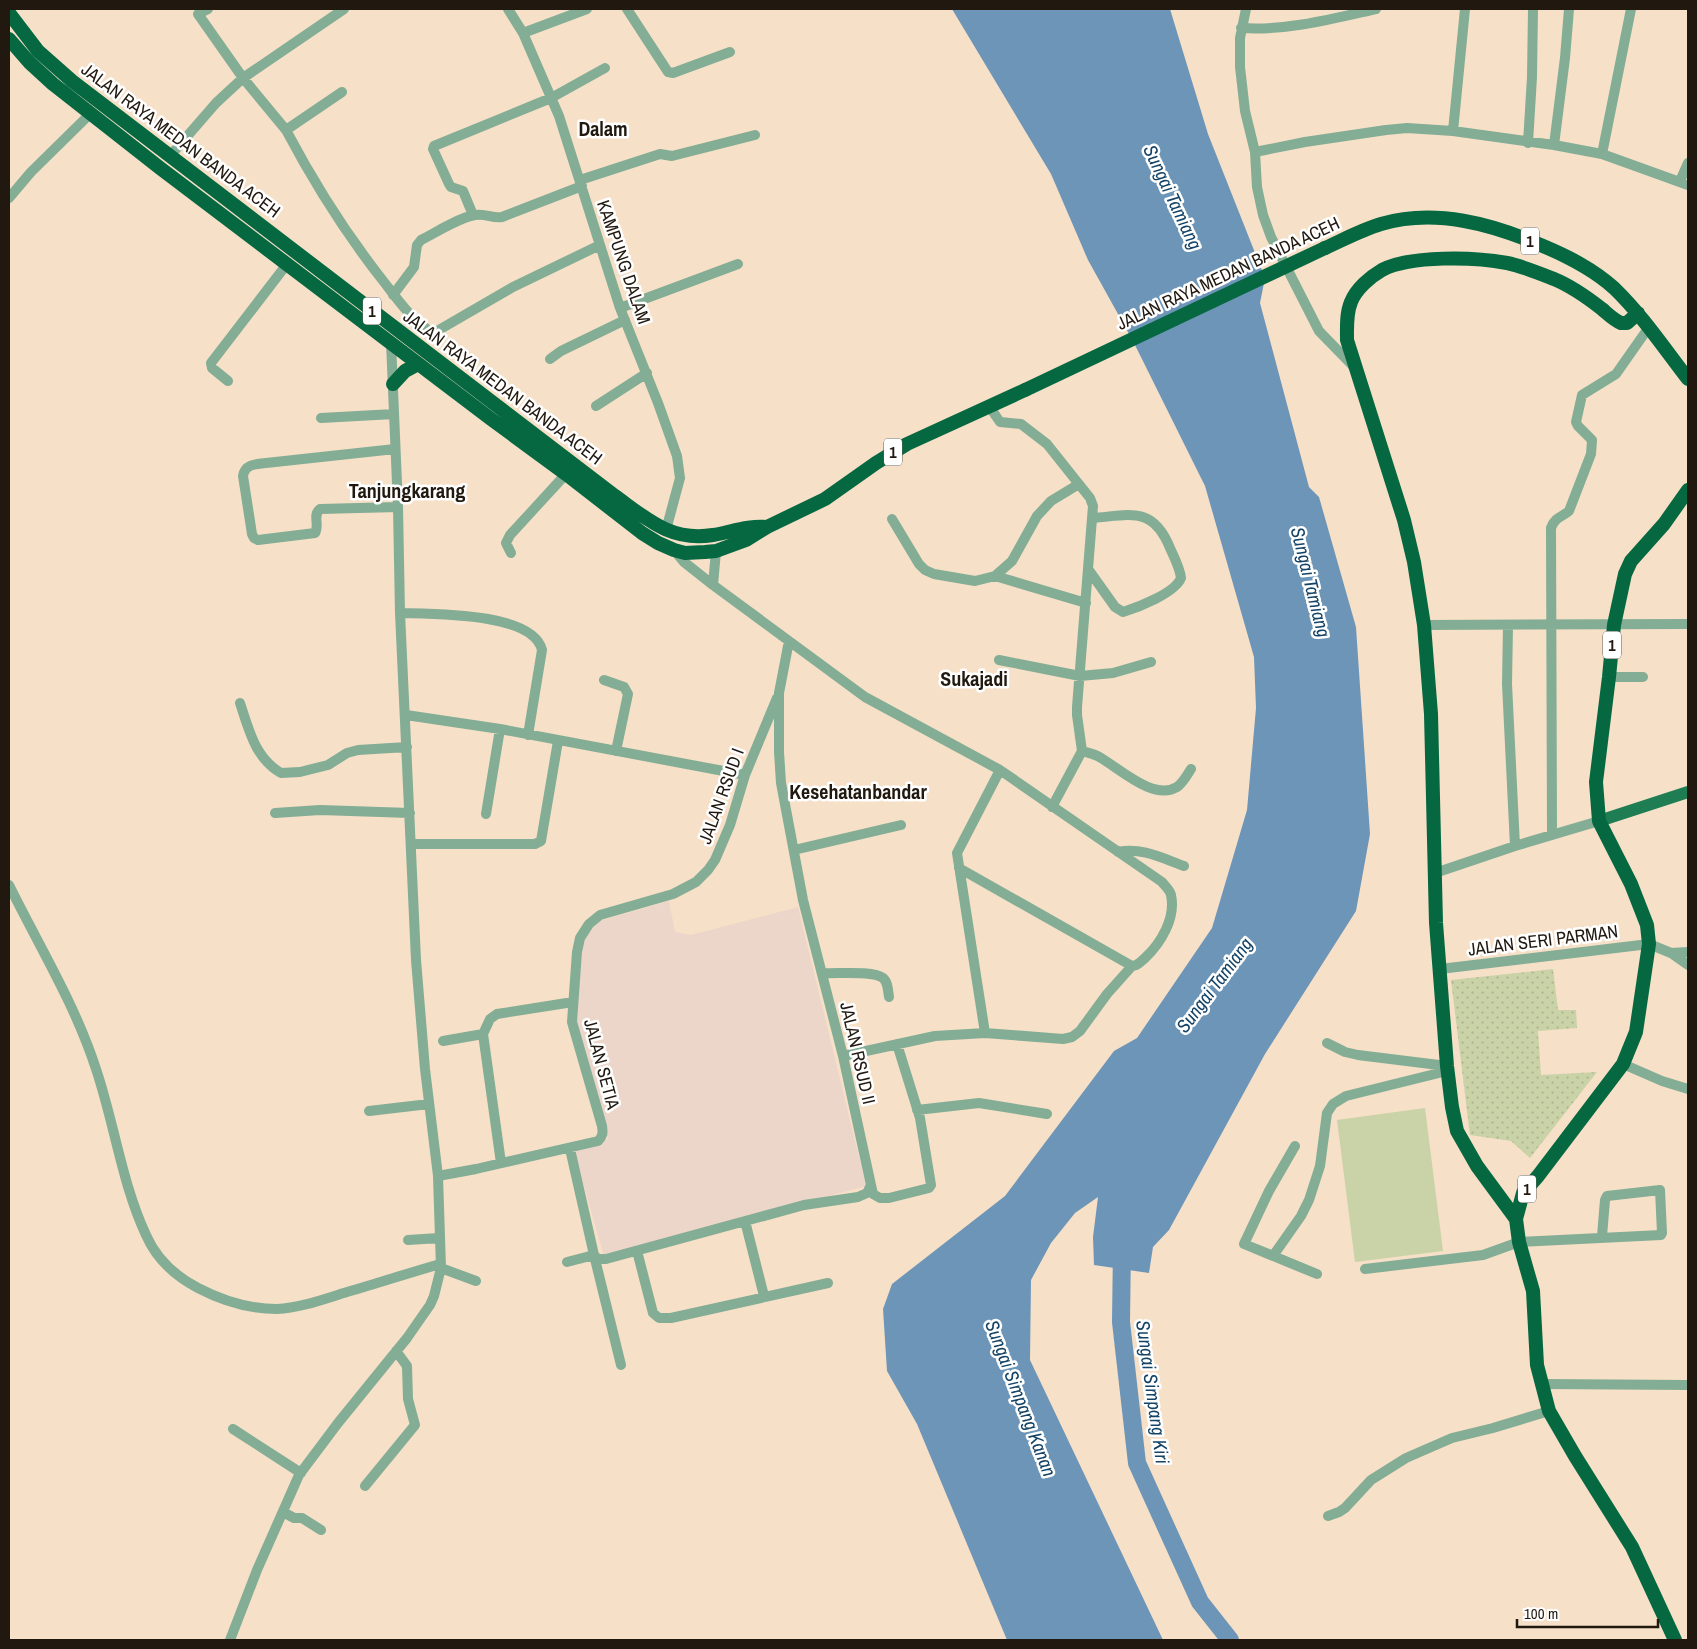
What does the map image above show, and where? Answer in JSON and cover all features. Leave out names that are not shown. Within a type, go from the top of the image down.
[{"type":"highway","name":"JALAN RAYA MEDAN BANDA ACEH","points":[[9,14],[30,42],[52,65],[615,496],[666,530],[678,535],[698,537],[750,527],[767,527]]},
{"type":"highway","name":"JALAN RAYA MEDAN BANDA ACEH","points":[[9,39],[29,62],[90,114],[642,533],[658,544],[674,550],[697,553],[716,551],[746,540],[767,527],[825,499],[907,444],[1325,248],[1380,224],[1396,221],[1440,219],[1484,224],[1529,240],[1573,259],[1590,269],[1613,288],[1638,313],[1688,379]]},
{"type":"highway","points":[[1516,1218],[1476,1166],[1457,1131],[1452,1108],[1447,1068],[1436,923],[1431,714],[1424,626],[1414,562],[1404,520],[1355,368],[1348,340],[1347,323],[1350,303],[1368,279],[1382,270],[1396,265],[1446,259],[1492,261],[1509,264],[1554,279],[1577,291],[1620,323],[1627,323],[1638,313]]},
{"type":"highway","points":[[393,384],[405,371],[418,364]]},
{"type":"highway","points":[[491,419],[501,408]]},
{"type":"highway","name":"1","points":[[1675,1640],[1632,1547],[1575,1456],[1550,1411],[1537,1365],[1533,1291],[1519,1242],[1516,1218],[1523,1193],[1624,1064],[1636,1032],[1649,944],[1647,925],[1631,884],[1599,821],[1596,782],[1614,625],[1625,574],[1630,561],[1664,524],[1688,490]]},
{"type":"highway","points":[[1498,1195],[1523,1193]]},
{"type":"main road","points":[[1599,821],[1688,792]]},
{"type":"street","points":[[208,9],[196,12],[244,78],[286,130],[308,173],[349,234],[393,294],[414,319],[430,331],[438,331],[513,287],[600,245]]},
{"type":"street","points":[[170,156],[216,103],[244,78],[344,9]]},
{"type":"street","name":"KAMPUNG DALAM","points":[[508,9],[523,33],[566,134],[620,308],[677,456],[680,472],[666,530]]},
{"type":"street","points":[[523,33],[587,9]]},
{"type":"street","points":[[627,9],[668,72],[673,73],[730,52]]},
{"type":"street","points":[[1246,9],[1241,28],[1240,67],[1243,98],[1255,152],[1258,195],[1268,229],[1319,331],[1355,368]]},
{"type":"street","points":[[1241,28],[1267,29],[1301,25],[1376,9]]},
{"type":"street","points":[[1453,131],[1465,9]]},
{"type":"street","points":[[1528,143],[1532,77],[1533,9]]},
{"type":"street","points":[[1554,145],[1569,9]]},
{"type":"street","points":[[1602,154],[1631,9]]},
{"type":"street","points":[[9,48],[29,62]]},
{"type":"street","points":[[473,215],[462,191],[451,187],[449,184],[433,149],[434,146],[551,98],[605,68]]},
{"type":"street","points":[[286,130],[342,92]]},
{"type":"street","points":[[9,198],[31,172],[90,114]]},
{"type":"street","points":[[1255,152],[1304,142],[1407,128],[1453,131],[1528,143],[1554,145],[1602,154],[1684,183],[1688,163]]},
{"type":"street","points":[[393,294],[414,267],[419,241],[473,215],[486,214],[496,218],[502,217],[581,183],[660,154],[672,156],[755,135]]},
{"type":"street","points":[[228,381],[212,368],[211,363],[287,264]]},
{"type":"street","points":[[620,308],[738,264]]},
{"type":"street","points":[[403,334],[414,319]]},
{"type":"street","points":[[550,359],[561,351],[626,320]]},
{"type":"street","points":[[1552,835],[1553,624],[1551,528],[1559,516],[1569,511],[1586,469],[1592,447],[1590,437],[1576,422],[1582,395],[1616,374],[1649,328]]},
{"type":"street","points":[[230,1640],[257,1570],[301,1473],[430,1305],[441,1266],[438,1176],[429,1104],[416,960],[400,613],[391,342]]},
{"type":"street","points":[[596,406],[646,372]]},
{"type":"street","points":[[989,406],[1000,422],[1021,424],[1047,444],[1090,498],[1093,506],[1077,716],[1082,751],[1052,807]]},
{"type":"street","points":[[321,418],[394,414]]},
{"type":"street","points":[[395,449],[260,464],[246,469],[244,476],[252,534],[258,540],[315,533],[317,530],[316,514],[320,509],[398,508]]},
{"type":"street","points":[[511,553],[506,543],[510,535],[566,474]]},
{"type":"street","points":[[892,519],[919,564],[929,572],[975,581],[995,576],[1012,561],[1041,511],[1050,501],[1079,484]]},
{"type":"street","points":[[1088,569],[1115,607],[1123,612],[1152,600],[1177,585],[1181,578],[1166,538],[1156,523],[1149,519],[1131,515],[1092,518]]},
{"type":"street","points":[[674,550],[684,562],[713,585],[865,697],[1000,770],[1162,882],[1169,891],[1171,897],[1170,916],[1161,940],[1136,966],[1132,966],[1107,994],[1080,1031],[1072,1037],[1062,1039],[985,1032],[935,1036],[843,1056]]},
{"type":"street","points":[[713,585],[716,551]]},
{"type":"street","points":[[995,576],[1086,603]]},
{"type":"street","points":[[400,613],[483,618],[508,624],[537,638],[542,650],[528,735]]},
{"type":"street","points":[[1424,626],[1688,624]]},
{"type":"street","points":[[1508,625],[1507,684],[1515,846]]},
{"type":"street","name":"JALAN RSUD II","points":[[789,641],[779,693],[779,768],[803,900],[843,1056],[871,1185]]},
{"type":"street","points":[[999,660],[1080,676],[1113,673],[1151,662]]},
{"type":"street","points":[[1609,677],[1643,677]]},
{"type":"street","points":[[604,680],[624,687],[628,694],[616,752]]},
{"type":"street","name":"JALAN RSUD I","points":[[673,894],[696,882],[715,860],[730,825],[745,775],[779,693]]},
{"type":"street","points":[[240,703],[254,745],[261,756],[281,773],[300,772],[328,765],[347,753],[358,750],[407,746]]},
{"type":"street","points":[[406,715],[500,729],[745,775]]},
{"type":"street","points":[[486,814],[500,729]]},
{"type":"street","points":[[411,844],[535,844],[541,842],[558,741]]},
{"type":"street","points":[[1082,751],[1098,756],[1143,785],[1156,790],[1168,790],[1178,786],[1191,769]]},
{"type":"street","points":[[985,1032],[959,868],[958,850],[1000,770]]},
{"type":"street","points":[[275,813],[320,810],[410,814]]},
{"type":"street","points":[[1435,873],[1515,846],[1599,821]]},
{"type":"street","points":[[794,850],[901,825]]},
{"type":"street","points":[[1118,852],[1128,850],[1143,851],[1184,866]]},
{"type":"street","points":[[959,868],[1132,966]]},
{"type":"street","points":[[9,885],[79,1023],[102,1085],[117,1147],[146,1237],[166,1265],[177,1276],[218,1298],[260,1308],[278,1309],[313,1302],[441,1266],[476,1282]]},
{"type":"street","name":"JALAN SETIA","points":[[438,1176],[570,1149],[598,1141],[603,1134],[602,1126],[572,1022],[577,952],[580,938],[589,924],[606,913],[673,894]]},
{"type":"street","points":[[1649,944],[1671,953],[1688,965]]},
{"type":"street","name":"JALAN SERI PARMAN","points":[[1440,969],[1649,944]]},
{"type":"street","points":[[1671,953],[1688,952]]},
{"type":"street","points":[[822,973],[870,974],[881,977],[886,980],[889,997]]},
{"type":"street","points":[[502,1163],[483,1034],[492,1017],[497,1014],[573,1002]]},
{"type":"street","points":[[443,1041],[483,1034]]},
{"type":"street","points":[[1327,1043],[1358,1055],[1447,1068]]},
{"type":"street","points":[[871,1185],[873,1194],[884,1198],[931,1187],[926,1150],[917,1110],[897,1044]]},
{"type":"street","points":[[1624,1064],[1662,1081],[1688,1089]]},
{"type":"street","points":[[1273,1256],[1301,1216],[1309,1200],[1320,1166],[1327,1113],[1334,1104],[1346,1096],[1447,1068]]},
{"type":"street","points":[[917,1110],[979,1103],[1047,1114]]},
{"type":"street","points":[[369,1111],[429,1104]]},
{"type":"street","points":[[1295,1146],[1269,1191],[1244,1244],[1317,1274]]},
{"type":"street","points":[[570,1149],[621,1365]]},
{"type":"street","points":[[594,1255],[598,1259],[606,1259],[804,1205],[858,1197],[867,1193],[871,1185]]},
{"type":"street","points":[[1365,1269],[1483,1255],[1519,1242],[1662,1234],[1660,1190],[1607,1196],[1602,1236]]},
{"type":"street","points":[[745,1221],[764,1296]]},
{"type":"street","points":[[408,1240],[439,1238]]},
{"type":"street","points":[[637,1251],[653,1313],[659,1318],[672,1318],[828,1283]]},
{"type":"street","points":[[567,1262],[594,1255]]},
{"type":"street","points":[[365,1486],[415,1425],[408,1399],[407,1366],[396,1351]]},
{"type":"street","points":[[1542,1384],[1688,1385]]},
{"type":"street","points":[[1328,1516],[1345,1508],[1371,1480],[1414,1454],[1452,1438],[1550,1411]]},
{"type":"street","points":[[233,1429],[301,1473]]},
{"type":"street","points":[[282,1512],[294,1518],[302,1518],[321,1530]]},
{"type":"shaded area","points":[[669,901],[675,932],[691,935],[798,907],[866,1186],[604,1256],[574,1152],[608,1139],[575,1019],[584,937],[596,922]]},
{"type":"green space","points":[[1553,969],[1558,1010],[1576,1010],[1577,1028],[1538,1031],[1541,1075],[1597,1072],[1530,1158],[1511,1141],[1470,1135],[1451,980]]},
{"type":"green space","points":[[1425,1108],[1443,1251],[1355,1262],[1337,1120]]},
{"type":"water","points":[[952,9],[1170,9],[1208,134],[1265,278],[1260,303],[1309,487],[1319,497],[1356,627],[1370,834],[1356,911],[1265,1054],[1169,1230],[1153,1247],[1149,1273],[1094,1265],[1093,1237],[1098,1197],[1075,1213],[1051,1243],[1031,1280],[1030,1360],[1163,1640],[1007,1640],[917,1424],[887,1371],[883,1309],[892,1284],[1005,1196],[1114,1051],[1137,1038],[1212,928],[1247,810],[1256,708],[1254,657],[1205,486],[1133,341],[1088,260],[1051,174]]},
{"type":"waterway","name":"Sungai Simpang Kiri","points":[[1122,1246],[1121,1322],[1137,1463],[1200,1602],[1230,1640]]},
{"type":"district","name":"Dalam","points":[[603,128]]},
{"type":"district","name":"Tanjungkarang","points":[[407,490]]},
{"type":"district","name":"Sukajadi","points":[[974,678]]},
{"type":"district","name":"Kesehatanbandar","points":[[858,791]]},
{"type":"water label","name":"Sungai Tamiang","points":[[1173,197]]},
{"type":"water label","name":"Sungai Tamiang","points":[[1311,582]]},
{"type":"water label","name":"Sungai Tamiang","points":[[1214,985]]},
{"type":"water label","name":"Sungai Simpang Kanan","points":[[1021,1398]]}]
